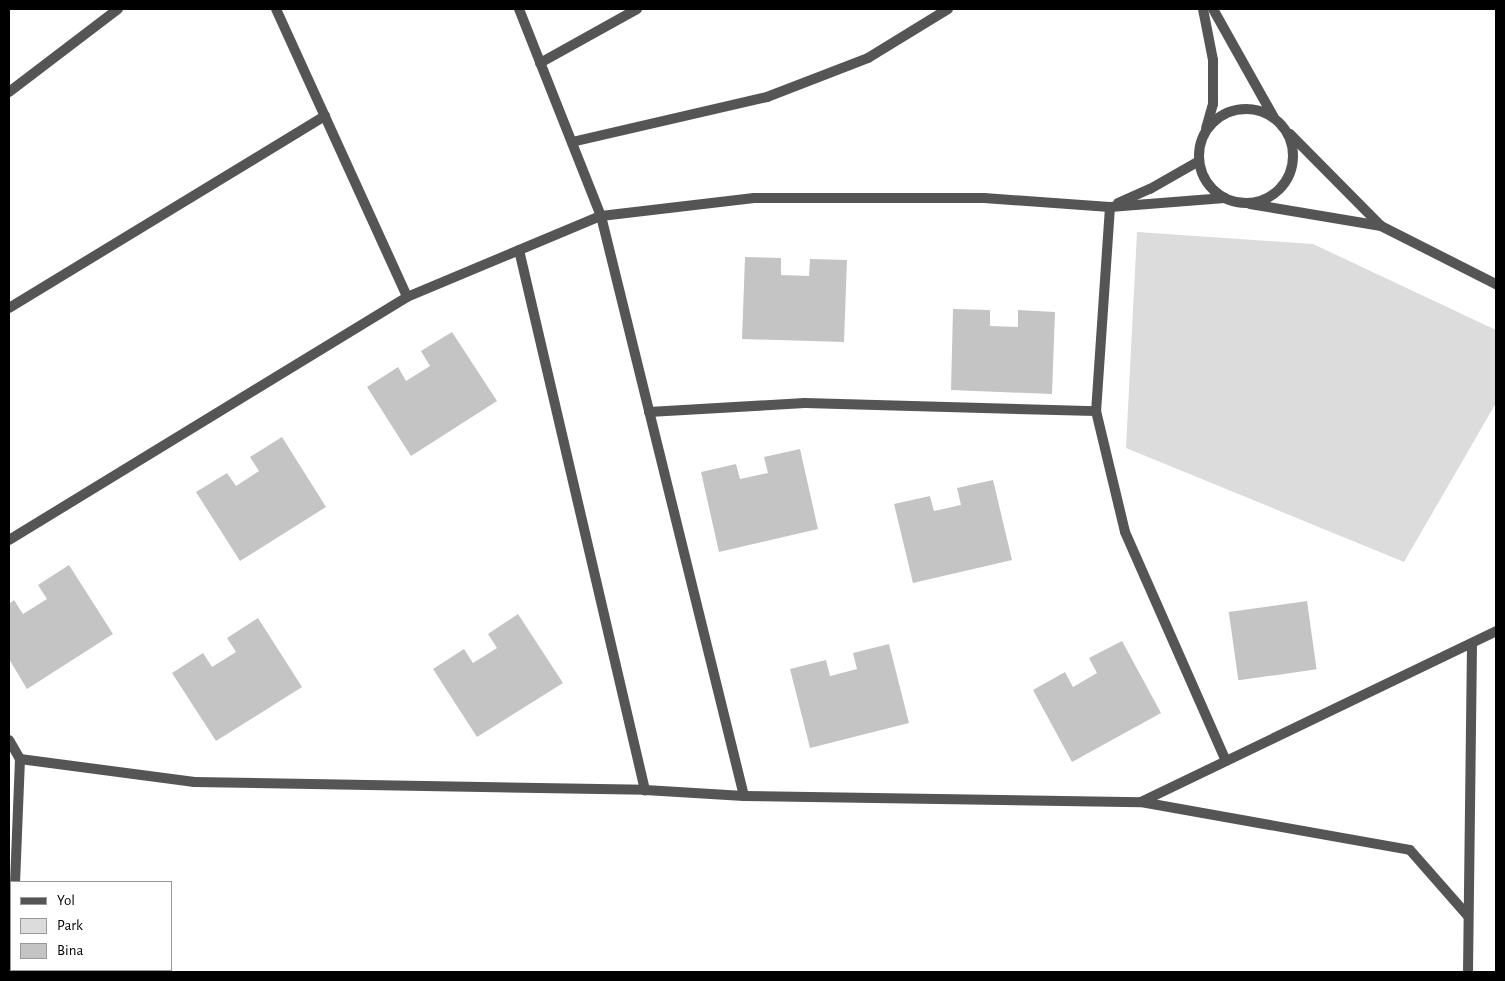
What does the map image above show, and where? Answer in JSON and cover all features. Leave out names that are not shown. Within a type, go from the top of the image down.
[{"type":"street","points":[[9,92],[118,9]]},
{"type":"street","points":[[276,9],[407,297]]},
{"type":"street","points":[[519,9],[601,216],[744,796]]},
{"type":"street","points":[[540,63],[637,9]]},
{"type":"street","points":[[572,142],[767,98],[868,58],[948,9]]},
{"type":"street","points":[[1203,9],[1212,60],[1212,104],[1199,146],[1199,161],[1203,176],[1212,189],[1225,198]]},
{"type":"street","points":[[1213,9],[1274,117],[1380,226]]},
{"type":"street","points":[[1205,131],[1215,119],[1229,112],[1244,108],[1260,110],[1274,117]]},
{"type":"street","points":[[9,308],[325,116]]},
{"type":"street","points":[[1240,202],[1263,199],[1282,186],[1290,173],[1293,158],[1292,142],[1284,128]]},
{"type":"street","points":[[1110,207],[1150,190],[1199,161]]},
{"type":"street","points":[[9,540],[407,297],[601,216],[754,198],[984,198],[1110,207],[1225,198],[1380,226],[1496,284]]},
{"type":"street","points":[[1110,207],[1096,411],[1125,532],[1226,761]]},
{"type":"street","points":[[520,250],[645,790]]},
{"type":"street","points":[[649,412],[805,403],[1096,411]]},
{"type":"street","points":[[1141,802],[1496,631]]},
{"type":"street","points":[[1468,972],[1472,644]]},
{"type":"street","points":[[9,740],[20,759],[15,881]]},
{"type":"street","points":[[20,759],[194,782],[645,790],[744,796],[1141,802],[1410,850],[1468,916]]},
{"type":"green space","points":[[1137,232],[1313,244],[1496,330],[1496,403],[1404,562],[1126,448]]},
{"type":"building","points":[[745,257],[781,258],[781,275],[809,276],[810,259],[847,260],[844,342],[742,339]]},
{"type":"building","points":[[953,309],[990,310],[990,326],[1018,327],[1018,310],[1055,312],[1052,394],[951,390]]},
{"type":"building","points":[[452,332],[497,401],[411,456],[367,387],[398,367],[406,381],[430,366],[421,351]]},
{"type":"building","points":[[282,437],[326,507],[240,561],[196,492],[227,473],[236,486],[259,471],[250,457]]},
{"type":"building","points":[[800,449],[818,529],[719,552],[701,472],[736,464],[740,479],[768,473],[764,457]]},
{"type":"building","points":[[993,480],[1012,560],[913,583],[894,504],[930,496],[934,511],[961,505],[957,488]]},
{"type":"building","points":[[69,565],[113,634],[27,689],[9,659],[9,604],[14,600],[23,614],[47,599],[38,585]]},
{"type":"building","points":[[1307,601],[1317,669],[1238,680],[1229,612]]},
{"type":"building","points":[[518,614],[563,683],[477,737],[433,669],[464,649],[473,663],[497,648],[488,634]]},
{"type":"building","points":[[258,618],[302,687],[216,741],[172,673],[203,653],[212,667],[236,652],[227,638]]},
{"type":"building","points":[[1122,641],[1161,713],[1072,762],[1033,690],[1065,672],[1073,687],[1097,673],[1089,658]]},
{"type":"building","points":[[889,644],[909,723],[810,748],[790,669],[826,660],[830,676],[857,669],[853,653]]}]
